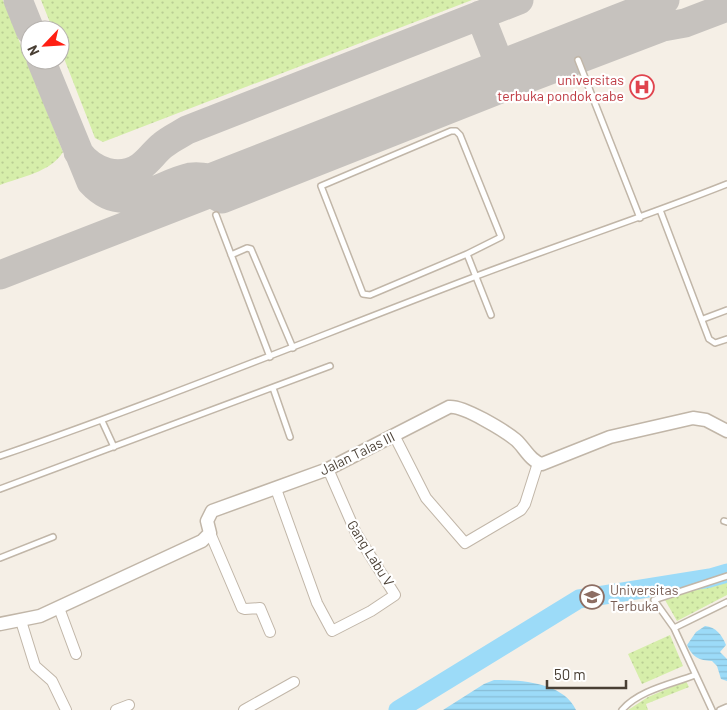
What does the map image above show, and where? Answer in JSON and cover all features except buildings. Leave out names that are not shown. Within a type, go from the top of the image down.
[{"type":"street","name":"Jalan Talas III","points":[[210,533],[207,521],[212,511],[328,469],[442,409],[457,406],[512,437],[538,463]]},
{"type":"street","points":[[394,435],[426,498],[465,543],[521,510],[525,504],[538,463],[542,464],[610,437],[693,418],[706,420],[727,431]]},
{"type":"street","name":"Gang Labu V","points":[[276,489],[317,603],[332,631],[372,612],[395,594],[352,525],[328,469]]},
{"type":"street","points":[[0,624],[21,621],[59,608],[202,541],[210,533],[242,608],[245,610],[260,608],[270,632]]},
{"type":"street","points":[[59,608],[76,654]]},
{"type":"street","points":[[21,621],[35,666],[52,681],[66,710]]},
{"type":"street","points":[[244,710],[294,682]]},
{"type":"street","points":[[116,710],[129,705]]},
{"type":"lane","points":[[578,60],[640,218]]},
{"type":"lane","points":[[451,131],[456,131],[460,135],[500,237],[467,254],[370,294],[363,294],[321,186],[451,131]]},
{"type":"lane","points":[[0,456],[102,421],[476,276],[640,218],[727,184]]},
{"type":"lane","points":[[660,210],[709,339],[715,343],[727,339]]},
{"type":"lane","points":[[216,215],[270,357]]},
{"type":"lane","points":[[231,255],[247,248],[251,249],[292,348]]},
{"type":"lane","points":[[467,254],[491,315]]},
{"type":"lane","points":[[703,319],[727,310]]},
{"type":"lane","points":[[0,489],[330,366]]},
{"type":"lane","points":[[273,388],[290,436]]},
{"type":"lane","points":[[102,421],[114,447]]},
{"type":"lane","points":[[0,558],[54,537]]},
{"type":"lane","points":[[712,710],[674,628],[654,600],[727,576]]},
{"type":"lane","points":[[674,628],[727,602]]},
{"type":"lane","points":[[622,710],[631,701],[653,690],[695,675]]},
{"type":"lane","points":[[720,710],[727,707]]},
{"type":"green space","points":[[0,0],[3,0],[20,43],[20,70],[31,70],[63,152],[58,159],[43,169],[0,185]]},
{"type":"green space","points":[[41,0],[472,0],[103,142],[95,138],[69,70],[70,20],[49,20]]},
{"type":"green space","points":[[727,579],[727,595],[677,621],[665,600]]},
{"type":"green space","points":[[670,635],[683,666],[642,684],[628,654]]},
{"type":"green space","points":[[686,681],[689,687],[646,704],[648,710],[628,710],[648,697]]},
{"type":"water","points":[[705,626],[718,632],[726,645],[720,652],[727,659],[727,681],[721,679],[717,666],[712,661],[697,658],[687,645],[696,632]]},
{"type":"water","points":[[494,680],[528,682],[551,688],[570,701],[576,710],[443,710],[484,684]]},
{"type":"waterway","points":[[398,710],[579,599],[710,578],[727,573]]},
{"type":"taxiway","points":[[18,0],[26,20]]},
{"type":"taxiway","points":[[78,152],[91,165],[107,172],[115,174],[132,171],[143,165],[160,147],[187,130],[519,0]]},
{"type":"taxiway","points":[[45,70],[91,182],[103,192],[115,198],[128,198],[140,196],[191,177],[210,178],[665,0]]},
{"type":"taxiway","points":[[508,86],[663,27],[685,23],[727,7]]},
{"type":"taxiway","points":[[0,275],[211,193],[222,199],[508,86],[480,15]]},
{"type":"place","name":"universitas terbuka pondok cabe","points":[[642,87]]},
{"type":"place","name":"Universitas Terbuka","points":[[592,597]]}]
